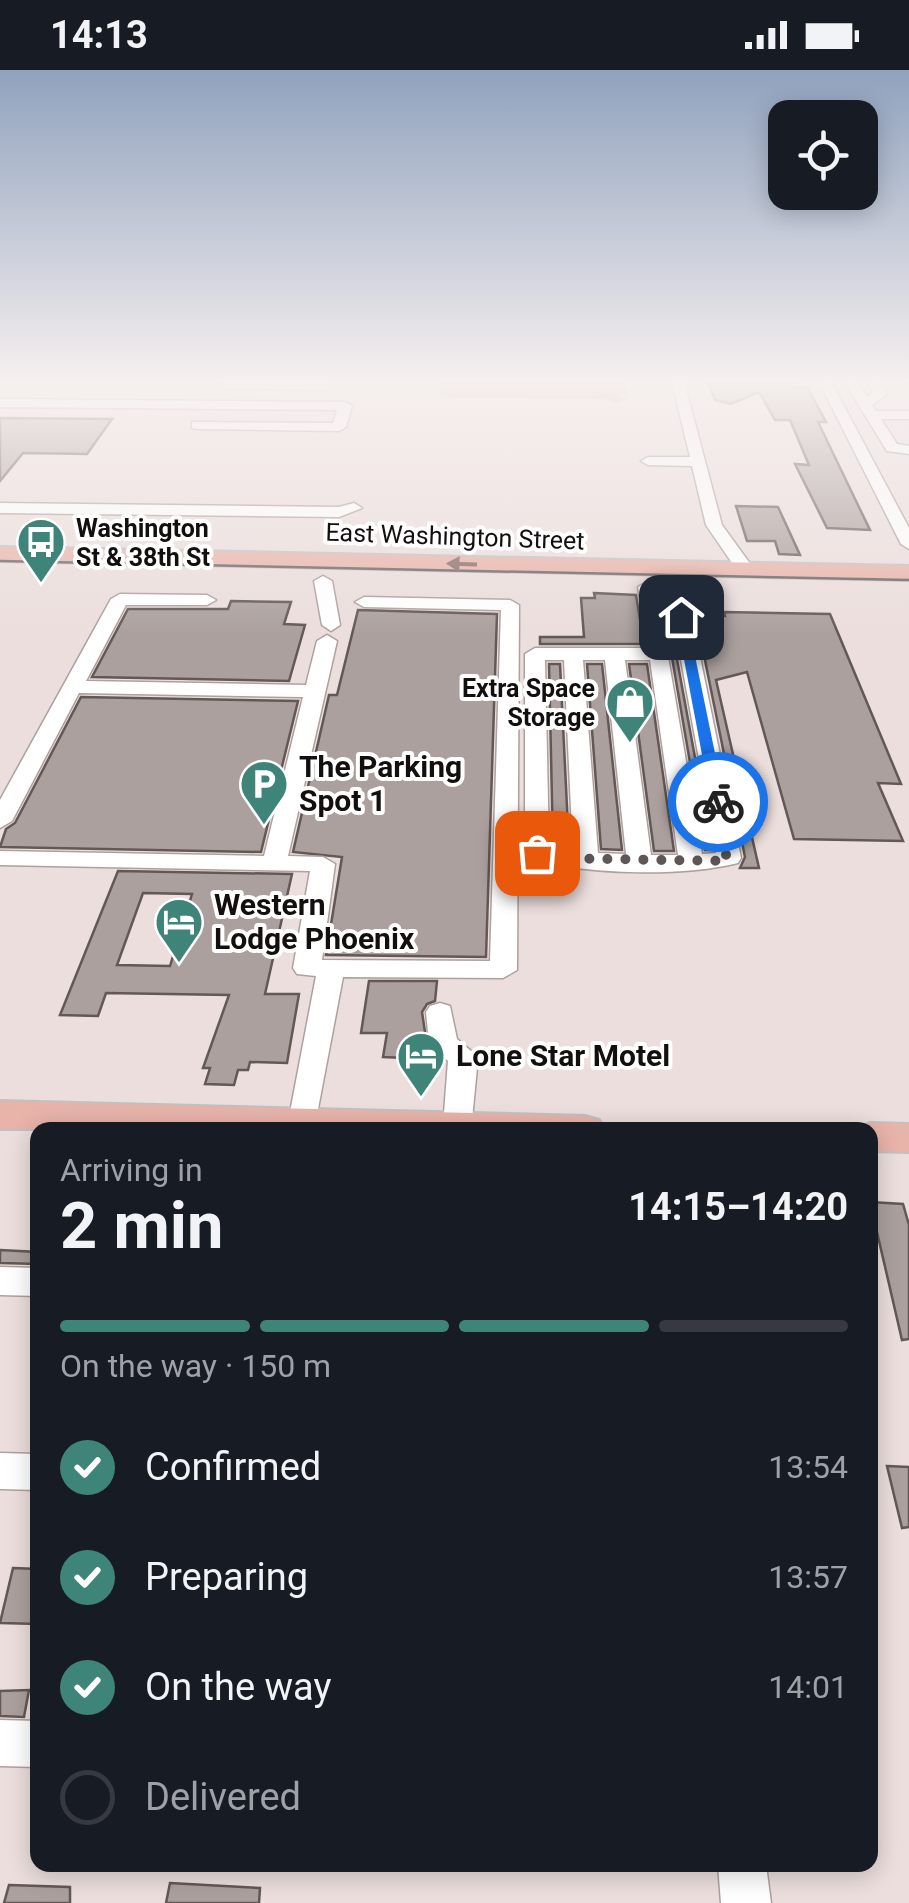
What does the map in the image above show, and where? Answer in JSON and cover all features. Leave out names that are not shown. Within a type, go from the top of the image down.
[{"type":"main road","name":"East Washington Street","points":[[0,554],[909,573]]},
{"type":"main road","name":"East Washington Street","points":[[0,576],[909,592]]},
{"type":"main road","points":[[0,1115],[190,1122]]},
{"type":"main road","points":[[878,1137],[909,1138]]},
{"type":"street","points":[[698,464],[718,536],[747,572]]},
{"type":"street","points":[[868,464],[909,544]]},
{"type":"street","points":[[0,527],[8,508],[339,512],[354,508]]},
{"type":"street","points":[[274,864],[329,633],[324,581]]},
{"type":"street","points":[[647,587],[691,862]]},
{"type":"street","points":[[658,654],[544,652],[534,656],[537,853],[544,858],[691,862],[720,862],[729,858],[677,588]]},
{"type":"street","points":[[0,822],[120,599],[207,600]]},
{"type":"street","points":[[0,858],[323,864],[307,968],[503,970],[510,605],[364,602]]},
{"type":"street","points":[[573,652],[586,860]]},
{"type":"street","points":[[614,653],[639,860]]},
{"type":"street","points":[[71,687],[315,691]]},
{"type":"street","points":[[300,1122],[331,968]]},
{"type":"street","points":[[440,1012],[442,1043],[462,1057],[458,1122]]},
{"type":"street","points":[[0,1280],[30,1282]]},
{"type":"street","points":[[0,1471],[30,1472]]},
{"type":"street","points":[[0,1743],[30,1744]]},
{"type":"street","points":[[743,1872],[746,1903]]},
{"type":"building","points":[[0,464],[14,464],[0,481]]},
{"type":"building","points":[[795,464],[838,464],[870,530],[827,528]]},
{"type":"building","points":[[736,506],[778,507],[800,555],[779,554],[775,541],[747,541]]},
{"type":"building","points":[[594,593],[636,595],[644,644],[540,644],[540,637],[584,637],[581,598],[595,598]]},
{"type":"building","points":[[231,601],[291,602],[284,624],[305,625],[289,681],[92,677],[128,609],[228,609]]},
{"type":"building","points":[[663,605],[667,605],[712,850],[705,850]]},
{"type":"building","points":[[358,610],[497,614],[486,957],[326,955],[342,857],[293,852],[329,695],[337,695]]},
{"type":"building","points":[[724,612],[830,614],[901,784],[878,783],[903,841],[794,839],[747,672],[716,680],[759,868],[740,868],[745,857],[696,616],[725,616]]},
{"type":"building","points":[[549,664],[560,664],[569,848],[553,846]]},
{"type":"building","points":[[587,664],[602,664],[622,850],[601,849]]},
{"type":"building","points":[[629,664],[647,664],[674,851],[654,851]]},
{"type":"building","points":[[81,697],[298,701],[261,852],[0,847],[6,829],[15,823]]},
{"type":"building","points":[[118,871],[292,874],[265,994],[299,994],[287,1063],[250,1062],[248,1070],[238,1070],[234,1085],[205,1084],[210,1068],[203,1068],[229,995],[106,993],[98,1016],[60,1015]],"holes":[[[143,893],[192,894],[170,966],[117,965]]]},
{"type":"building","points":[[369,981],[437,981],[435,1001],[422,1012],[429,1059],[383,1057],[387,1033],[361,1033]]},
{"type":"building","points":[[878,1202],[903,1204],[909,1225],[909,1339],[902,1340],[878,1236]]},
{"type":"building","points":[[0,1250],[30,1252],[30,1264],[0,1263]]},
{"type":"building","points":[[887,1466],[909,1467],[909,1527],[902,1528]]},
{"type":"building","points":[[13,1568],[30,1569],[30,1624],[0,1623]]},
{"type":"building","points":[[29,1690],[24,1717],[0,1716],[0,1691]]},
{"type":"building","points":[[170,1883],[260,1888],[259,1903],[166,1903]]},
{"type":"building","points":[[9,1885],[70,1887],[70,1903],[4,1903]]},
{"type":"tram line","points":[[0,561],[909,580]]},
{"type":"way so far","points":[[537,853],[544,858],[727,861],[718,802]]},
{"type":"place","name":"Washington St & 38th St","points":[[41,584]]},
{"type":"place","name":"Extra Space Storage","points":[[630,744]]},
{"type":"place","name":"The Parking Spot 1","points":[[264,826]]},
{"type":"place","name":"Western Lodge Phoenix","points":[[179,964]]},
{"type":"place","name":"Lone Star Motel","points":[[421,1098]]},
{"type":"route","points":[[681,617],[718,802]]}]
